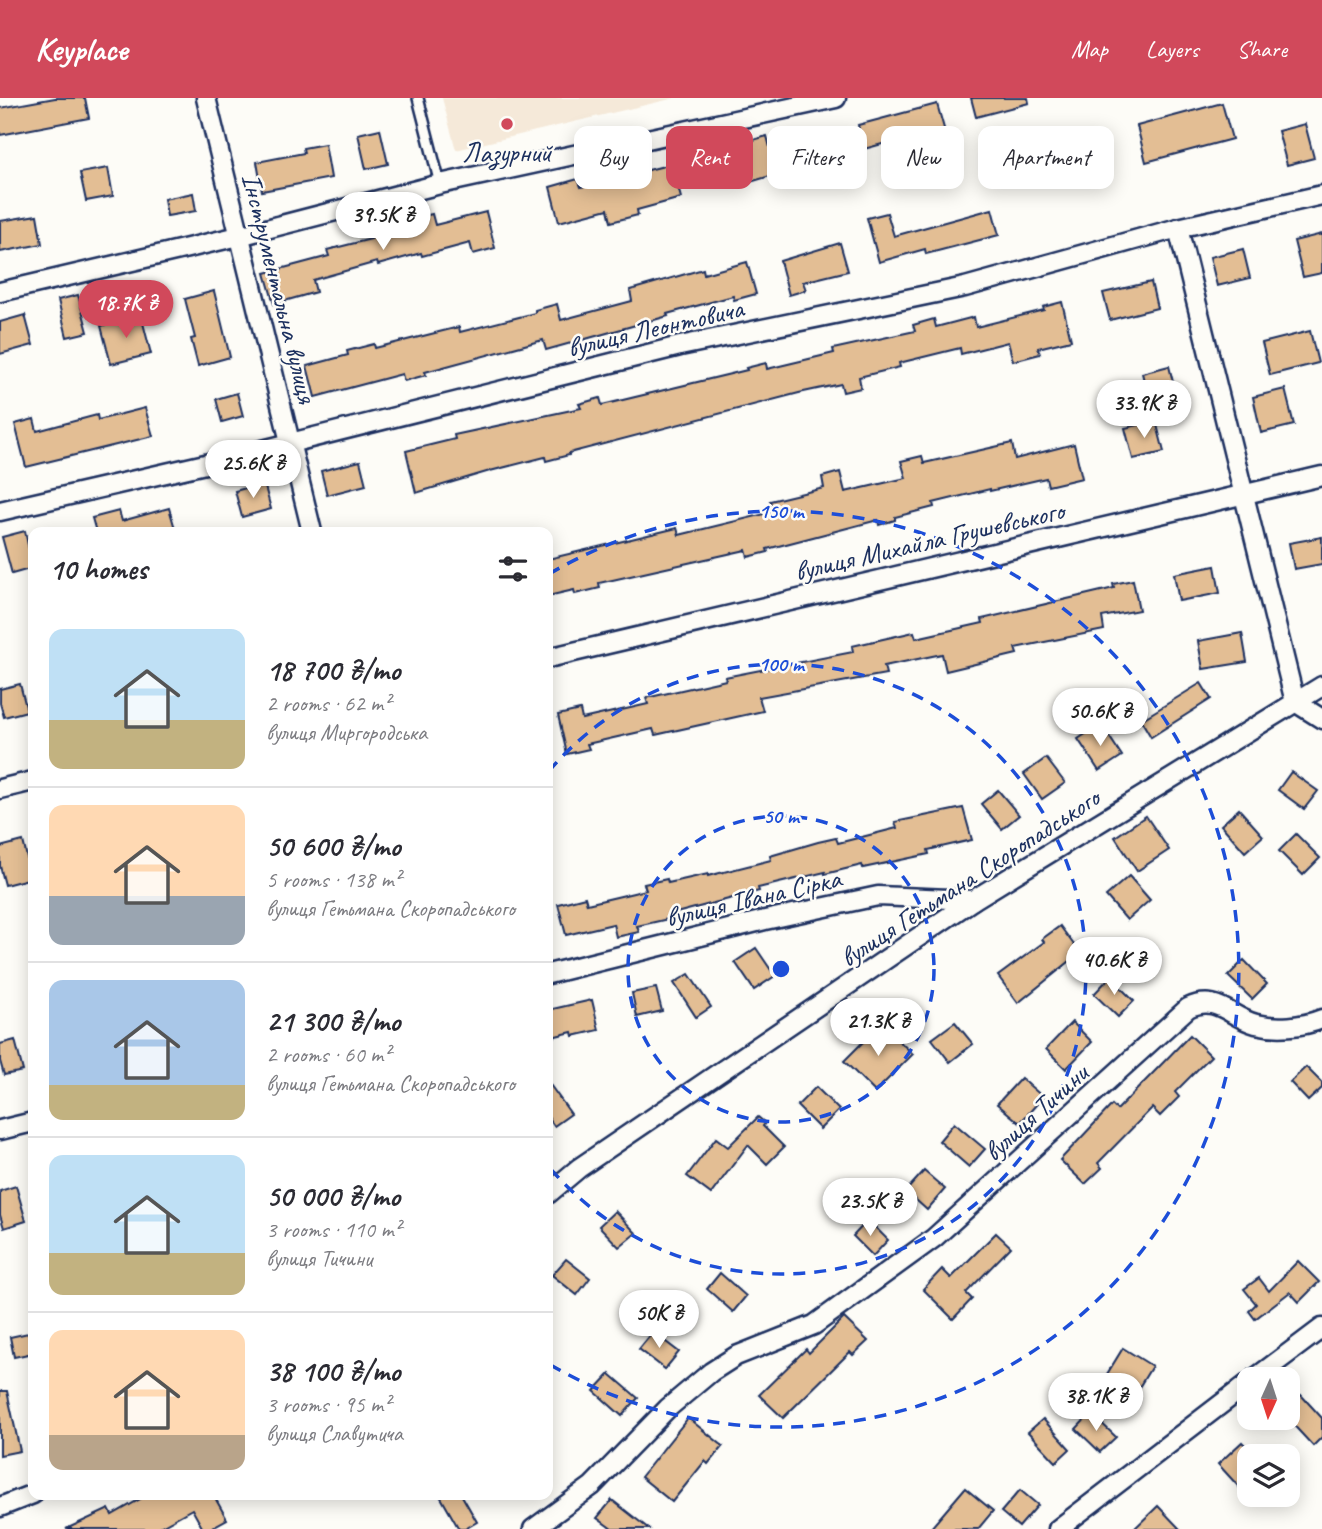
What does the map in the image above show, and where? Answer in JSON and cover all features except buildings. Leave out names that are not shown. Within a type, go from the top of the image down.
[{"type":"street","name":"Інструментальна вулиця","points":[[206,98],[311,527]]},
{"type":"street","points":[[0,292],[239,236],[440,184],[836,98]]},
{"type":"street","name":"вулиця Леонтовича","points":[[0,511],[291,443],[680,346],[965,288],[1178,228],[1322,195]]},
{"type":"street","points":[[1178,228],[1295,702],[1322,719]]},
{"type":"street","name":"вулиця Михайла Грушевського","points":[[553,657],[1322,476]]},
{"type":"street","name":"вулиця Гетьмана Скоропадського","points":[[553,1190],[579,1168],[973,900],[1322,686]]},
{"type":"street","points":[[0,789],[28,782]]},
{"type":"street","name":"вулиця Івана Сірка","points":[[553,973],[765,920],[878,896],[973,900]]},
{"type":"street","name":"вулиця Тичини","points":[[533,1529],[592,1486],[668,1408],[711,1372],[736,1356],[814,1325],[934,1238],[1188,1008],[1204,1002],[1215,1004],[1255,1023],[1274,1026],[1300,1025],[1322,1019]]},
{"type":"street","points":[[0,1130],[28,1123]]},
{"type":"street","points":[[1270,1367],[1322,1328]]},
{"type":"street","points":[[1058,1529],[1237,1392]]},
{"type":"street","points":[[0,1507],[28,1496]]},
{"type":"lane","points":[[418,98],[440,184]]},
{"type":"shaded area","name":"Лазурний","points":[[442,98],[675,98],[456,150]]},
{"type":"place","name":"Лазурний","points":[[507,124]]}]
